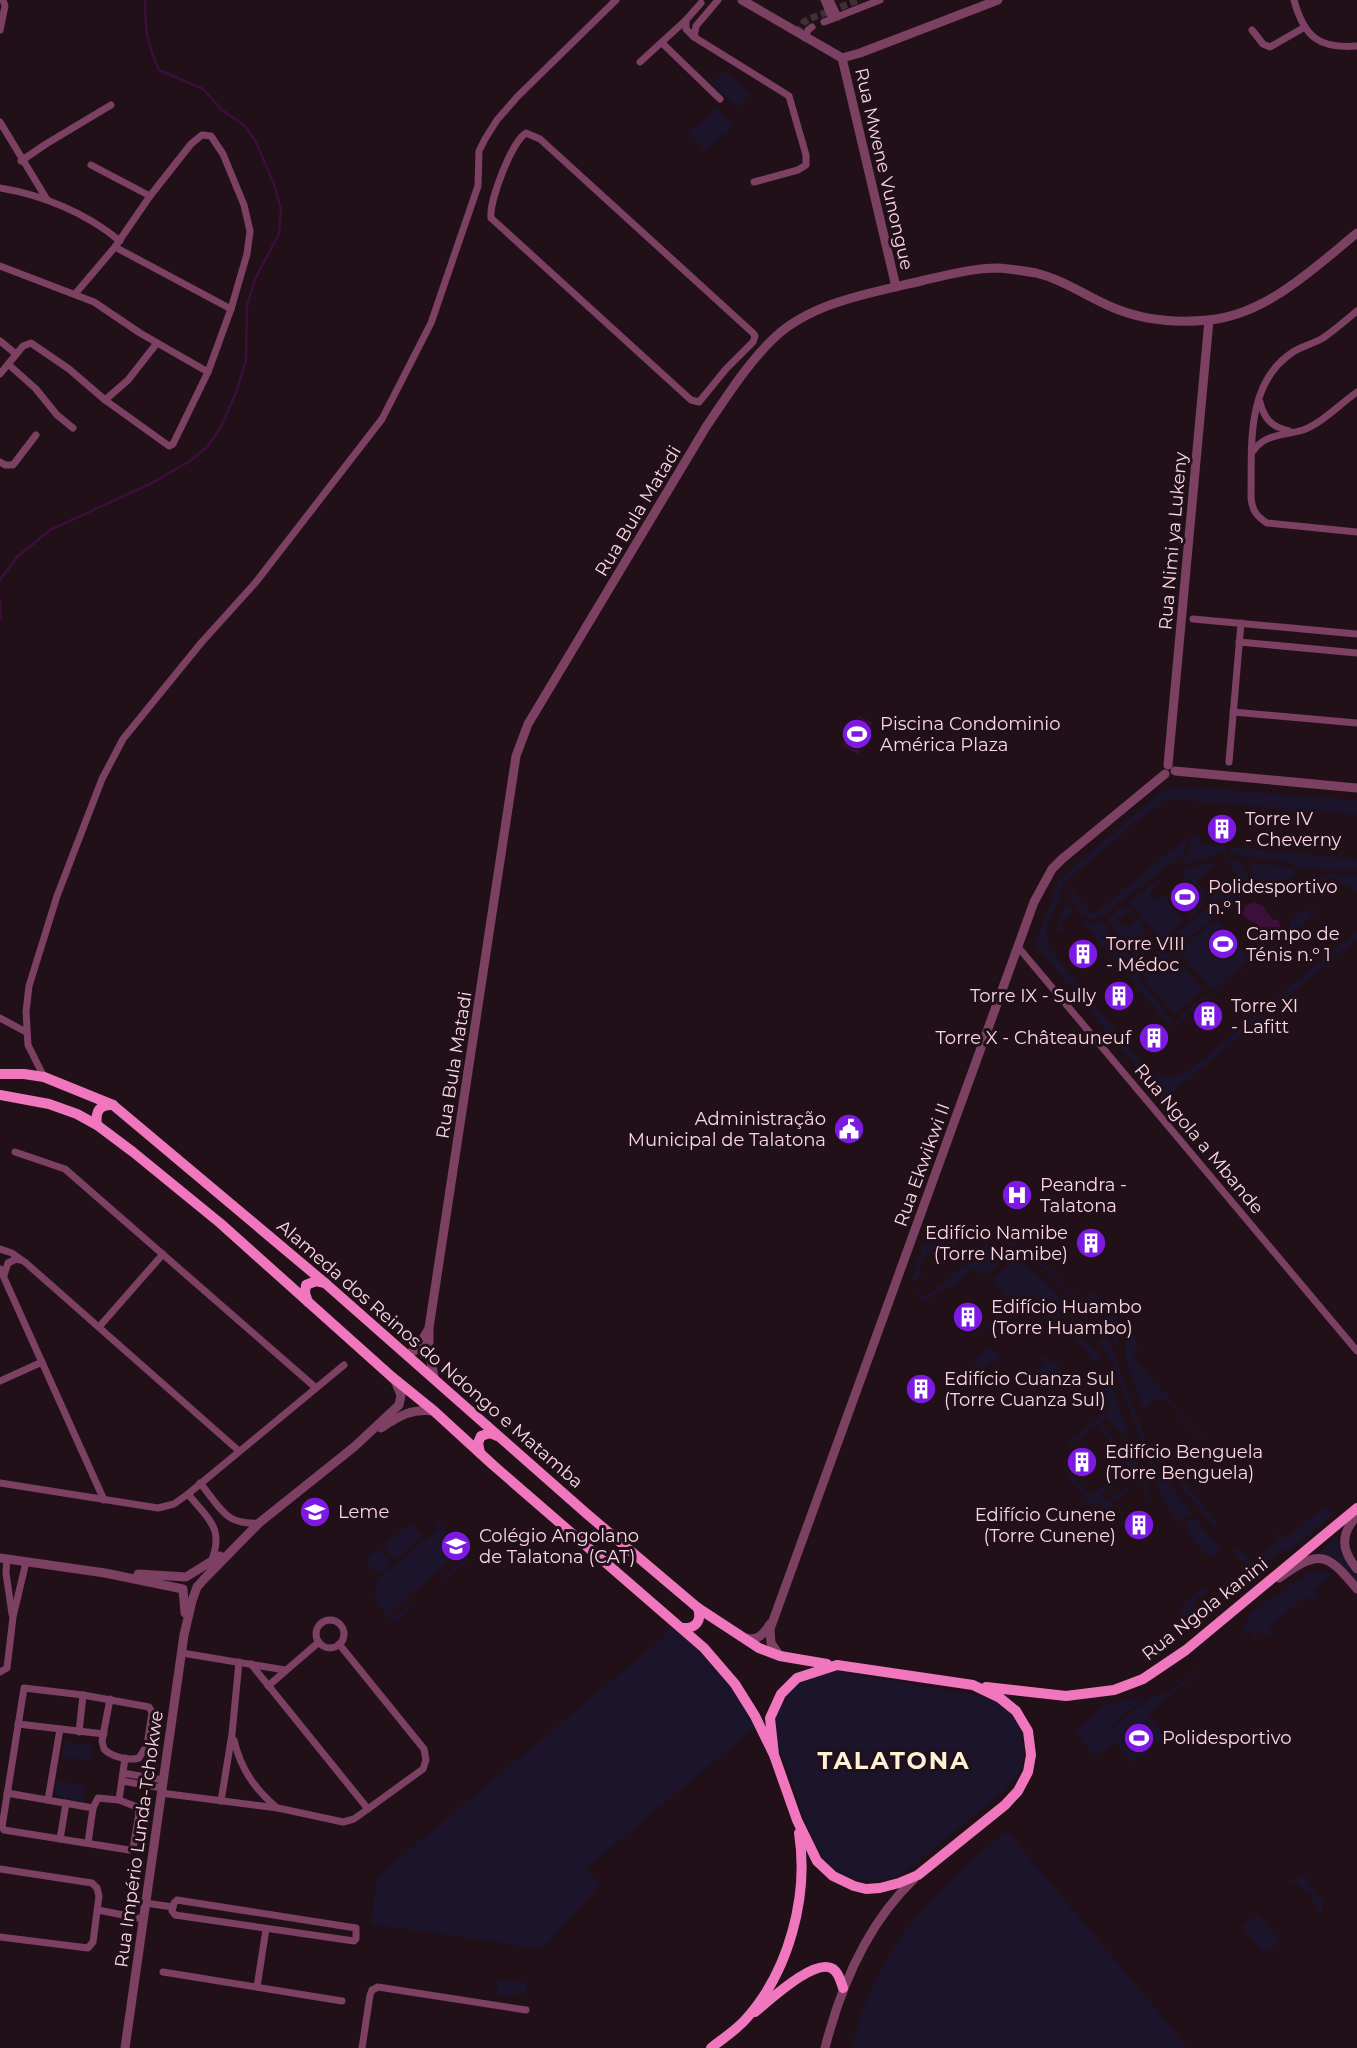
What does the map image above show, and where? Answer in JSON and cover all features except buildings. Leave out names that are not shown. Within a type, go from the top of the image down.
[{"type":"main road","name":"Alameda dos Reinos do Ndongo e Matamba","points":[[0,1074],[44,1077],[113,1105],[325,1283],[698,1608],[759,1648],[780,1656],[837,1665]]},
{"type":"main road","points":[[0,1095],[49,1104],[97,1125],[220,1223],[713,1657],[735,1684],[755,1716],[774,1755],[797,1820],[817,1861],[833,1876],[866,1889],[880,1888],[918,1875],[1005,1805],[1018,1791],[1028,1772],[1031,1755],[1028,1731],[1016,1711],[1000,1698],[973,1685],[837,1665],[808,1672],[785,1688],[770,1718],[774,1755]]},
{"type":"main road","points":[[97,1125],[96,1113],[99,1108],[113,1105]]},
{"type":"main road","points":[[308,1302],[306,1285],[316,1280],[325,1283]]},
{"type":"main road","points":[[480,1454],[478,1443],[481,1436],[490,1433],[500,1436]]},
{"type":"main road","name":"Rua Ngola kanini","points":[[973,1685],[1066,1696],[1114,1690],[1143,1679],[1159,1670],[1241,1605],[1357,1508]]},
{"type":"main road","points":[[682,1628],[690,1629],[698,1624],[698,1608]]},
{"type":"main road","points":[[745,2020],[769,1986],[793,1928],[803,1881],[797,1820]]},
{"type":"main road","points":[[711,2048],[802,1975],[821,1966],[831,1967],[836,1971],[843,1988]]},
{"type":"street","points":[[0,30],[5,6],[3,0]]},
{"type":"street","points":[[44,1077],[28,1045],[26,1032],[29,986],[57,896],[102,779],[123,739],[201,643],[256,582],[382,419],[421,345],[447,278],[478,186],[480,151],[485,139],[517,97],[616,0]]},
{"type":"street","points":[[694,37],[696,26],[718,0]]},
{"type":"street","points":[[743,0],[842,58],[998,0]]},
{"type":"street","points":[[824,0],[831,19]]},
{"type":"street","points":[[830,0],[831,19]]},
{"type":"street","points":[[831,19],[880,0]]},
{"type":"street","points":[[1294,0],[1313,39],[1339,47],[1357,46]]},
{"type":"street","points":[[640,62],[700,5],[709,12]]},
{"type":"street","points":[[686,20],[686,29],[694,37],[789,96],[806,155],[806,165],[798,170],[754,182]]},
{"type":"street","points":[[805,38],[808,30],[813,27]]},
{"type":"street","points":[[1252,30],[1270,47],[1305,27]]},
{"type":"street","points":[[662,43],[720,99]]},
{"type":"street","name":"Rua Mwene Vunongue","points":[[842,58],[896,287]]},
{"type":"street","points":[[22,161],[111,105]]},
{"type":"street","points":[[0,122],[47,199]]},
{"type":"street","points":[[530,132],[540,139],[753,333],[753,341],[728,367],[701,401],[696,403],[691,400],[494,221],[491,211],[502,174],[523,134],[530,132]]},
{"type":"street","points":[[0,374],[26,344],[35,345],[169,446],[173,444],[208,372],[232,309],[250,232],[244,205],[217,142],[211,136],[202,135],[191,144],[150,196],[118,244],[75,294]]},
{"type":"street","points":[[91,165],[150,196]]},
{"type":"street","points":[[0,188],[47,199],[105,230],[118,244],[232,309]]},
{"type":"street","name":"Rua Bula Matadi","points":[[433,1377],[429,1328],[516,756],[535,712],[706,427],[740,378],[774,338],[806,316],[844,301],[896,287],[962,272],[1000,268],[1036,273],[1060,281],[1114,308],[1145,318],[1209,320],[1228,317],[1278,294],[1357,233]]},
{"type":"street","points":[[0,266],[94,302],[208,372]]},
{"type":"street","points":[[1357,311],[1325,337],[1294,351],[1269,374],[1258,397],[1252,452],[1252,508],[1258,517],[1277,526],[1357,532]]},
{"type":"street","name":"Rua Nimi ya Lukeny","points":[[1169,770],[1209,320]]},
{"type":"street","points":[[0,341],[16,354]]},
{"type":"street","points":[[106,400],[128,380],[157,343]]},
{"type":"street","points":[[8,364],[36,388],[57,415],[73,428]]},
{"type":"street","points":[[728,367],[740,378]]},
{"type":"street","points":[[1252,452],[1267,439],[1313,424],[1357,391]]},
{"type":"street","points":[[1258,397],[1267,420],[1279,429],[1293,432]]},
{"type":"street","points":[[0,461],[5,465],[13,465],[36,435]]},
{"type":"street","points":[[1193,620],[1357,634]]},
{"type":"street","points":[[1229,762],[1241,624]]},
{"type":"street","points":[[1240,642],[1357,653]]},
{"type":"street","points":[[1233,712],[1357,723]]},
{"type":"street","points":[[1169,770],[1357,788]]},
{"type":"street","name":"Rua Ekwikwi II","points":[[780,1656],[771,1643],[770,1636],[776,1614],[1034,902],[1052,869],[1169,770]]},
{"type":"street","name":"Rua Ngola a Mbande","points":[[1018,947],[1357,1351]]},
{"type":"street","points":[[0,1018],[26,1032]]},
{"type":"street","points":[[15,1152],[65,1169],[316,1388]]},
{"type":"street","points":[[0,1249],[12,1253],[26,1263],[239,1451]]},
{"type":"street","points":[[99,1327],[163,1254]]},
{"type":"street","points":[[5,1279],[4,1269],[11,1260],[26,1263]]},
{"type":"street","points":[[0,1269],[104,1500]]},
{"type":"street","points":[[407,1354],[416,1350],[429,1328]]},
{"type":"street","points":[[0,1381],[42,1362]]},
{"type":"street","points":[[0,1483],[158,1508],[174,1504],[344,1365]]},
{"type":"street","name":"Rua Império Lunda-Tchokwe","points":[[184,1635],[197,1587],[238,1542],[362,1441],[398,1405],[400,1389],[392,1377]]},
{"type":"street","name":"Rua Império Lunda-Tchokwe","points":[[362,1441],[410,1411],[434,1411]]},
{"type":"street","points":[[200,1483],[229,1518],[242,1524],[259,1523]]},
{"type":"street","points":[[188,1494],[216,1529],[216,1544],[211,1562]]},
{"type":"street","points":[[1357,1516],[1345,1532],[1343,1547],[1357,1569]]},
{"type":"street","points":[[216,1529],[229,1518]]},
{"type":"street","name":"Rua Império Lunda-Tchokwe","points":[[125,2048],[182,1653],[186,1601],[182,1582],[238,1542]]},
{"type":"street","points":[[13,1617],[4,1559],[105,1573],[190,1592],[197,1587],[194,1577],[105,1573]]},
{"type":"street","points":[[1241,1605],[1305,1561],[1317,1559],[1334,1563],[1357,1589]]},
{"type":"street","points":[[0,1672],[5,1671],[8,1666],[13,1617],[26,1562]]},
{"type":"street","points":[[6,1573],[23,1576]]},
{"type":"street","name":"Rua Ekwikwi II","points":[[737,1636],[749,1640],[760,1637],[776,1614]]},
{"type":"street","points":[[331,1619],[343,1627],[344,1638],[339,1644],[329,1648],[319,1642],[317,1628],[326,1620],[331,1619]]},
{"type":"street","points":[[268,1686],[319,1642]]},
{"type":"street","points":[[122,1777],[221,1801],[278,1808],[343,1822],[354,1819],[423,1769],[426,1760],[424,1749],[339,1644]]},
{"type":"street","points":[[8,1652],[1,1659],[7,1662],[8,1666]]},
{"type":"street","points":[[182,1653],[285,1670]]},
{"type":"street","points":[[221,1801],[232,1734],[239,1662]]},
{"type":"street","points":[[251,1664],[368,1809]]},
{"type":"street","points":[[88,1843],[93,1808],[98,1798],[119,1800],[137,1807],[139,1813],[133,1848],[129,1850],[2,1829],[7,1793],[24,1688],[110,1699],[152,1708],[144,1752],[135,1759],[110,1754],[102,1745],[110,1699]]},
{"type":"street","points":[[79,1732],[83,1695]]},
{"type":"street","points":[[18,1724],[104,1734]]},
{"type":"street","points":[[48,1800],[60,1729]]},
{"type":"street","points":[[232,1734],[244,1770],[260,1793],[278,1808]]},
{"type":"street","points":[[119,1800],[125,1758]]},
{"type":"street","points":[[7,1793],[93,1808]]},
{"type":"street","points":[[60,1839],[66,1803]]},
{"type":"street","points":[[0,1869],[92,1883],[99,1892],[93,1941],[86,1949],[0,1937]]},
{"type":"street","points":[[825,2048],[843,1988],[868,1937],[901,1891],[918,1875]]},
{"type":"street","points":[[177,1900],[356,1928],[358,1931],[354,1941],[175,1915],[173,1907],[177,1900]]},
{"type":"street","points":[[145,1903],[173,1907]]},
{"type":"street","points":[[98,1910],[143,1919]]},
{"type":"street","points":[[257,1987],[266,1929]]},
{"type":"street","points":[[163,1972],[342,2001]]},
{"type":"street","points":[[362,2048],[370,1995],[372,1990],[378,1987],[526,2010]]},
{"type":"shaded area","points":[[725,71],[750,94],[737,107],[712,84]]},
{"type":"shaded area","points":[[718,108],[734,126],[705,151],[688,133]]},
{"type":"shaded area","name":"Piscina Condominio América Plaza","points":[[860,716],[872,723],[861,738],[862,748],[857,754],[842,745]]},
{"type":"shaded area","points":[[1173,786],[1357,800],[1357,815],[1168,799],[1135,823],[1065,883],[1046,931],[1048,947],[1151,1073],[1172,1076],[1191,1069],[1357,931],[1357,939],[1163,1100],[1035,944],[1059,879],[1158,794]]},
{"type":"shaded area","points":[[1191,835],[1201,836],[1200,844],[1225,846],[1225,851],[1186,863],[1184,859],[1191,849]]},
{"type":"shaded area","points":[[1188,836],[1185,852],[1181,857],[1105,915],[1091,920],[1068,897],[1072,890],[1093,915]]},
{"type":"shaded area","points":[[1230,847],[1357,859],[1357,871],[1301,869],[1288,862],[1231,854]]},
{"type":"shaded area","points":[[1224,858],[1241,861],[1246,868],[1242,871],[1255,887],[1231,905],[1223,917],[1208,899],[1228,883],[1231,886],[1237,882],[1234,878],[1238,875]]},
{"type":"shaded area","points":[[1210,862],[1215,865],[1196,881],[1207,895],[1201,901],[1204,905],[1190,917],[1169,893],[1184,881],[1182,870]]},
{"type":"shaded area","points":[[1250,863],[1288,867],[1294,870],[1295,876],[1277,884],[1258,883],[1248,870]]},
{"type":"shaded area","points":[[1330,874],[1357,875],[1357,891],[1348,885],[1337,886],[1340,882],[1332,876],[1319,892],[1329,887],[1319,894],[1314,890],[1319,879]]},
{"type":"shaded area","points":[[1159,880],[1161,883],[1149,892],[1154,901],[1162,895],[1167,897],[1167,901],[1184,922],[1162,940],[1128,902]]},
{"type":"shaded area","points":[[1066,902],[1074,912],[1059,923],[1063,929],[1059,933],[1056,930]]},
{"type":"shaded area","points":[[1253,902],[1263,906],[1272,919],[1278,920],[1281,926],[1279,929],[1266,935],[1260,933],[1257,924],[1243,914],[1245,906]]},
{"type":"shaded area","points":[[1124,906],[1135,914],[1133,916],[1128,911],[1118,920],[1125,928],[1138,918],[1147,930],[1134,940],[1145,954],[1158,946],[1137,964],[1129,947],[1109,920]]},
{"type":"shaded area","points":[[1210,906],[1216,916],[1172,952],[1165,943]]},
{"type":"shaded area","points":[[1305,908],[1310,914],[1315,908],[1318,912],[1269,950],[1287,934],[1291,919]]},
{"type":"shaded area","points":[[1074,912],[1091,923],[1103,921],[1107,930],[1126,951],[1142,983],[1171,1019],[1172,1029]]},
{"type":"shaded area","points":[[1217,919],[1249,959],[1213,991],[1178,951]]},
{"type":"shaded area","points":[[1163,947],[1169,955],[1176,957],[1203,990],[1174,1014],[1146,981],[1139,967]]},
{"type":"shaded area","points":[[1267,954],[1177,1026],[1177,1020],[1203,996],[1213,997]]},
{"type":"shaded area","points":[[1003,1235],[1049,1268],[1092,1313],[1084,1319],[1061,1284],[1025,1254],[1001,1239]]},
{"type":"shaded area","points":[[953,1236],[957,1253],[946,1239],[923,1259],[918,1268],[923,1274],[910,1285],[923,1245]]},
{"type":"shaded area","points":[[985,1244],[995,1246],[1009,1255],[986,1275],[981,1275],[975,1268],[949,1289],[945,1286],[924,1303],[914,1290],[916,1288],[925,1298],[975,1256],[972,1251]]},
{"type":"shaded area","points":[[1016,1257],[1041,1278],[1069,1308],[1050,1325],[1026,1297],[982,1333],[980,1330],[1011,1304],[992,1280]]},
{"type":"shaded area","points":[[1094,1292],[1118,1320],[1117,1338],[1120,1351],[1107,1318],[1087,1298]]},
{"type":"shaded area","points":[[1073,1316],[1080,1337],[1101,1355],[1100,1362],[1094,1361],[1064,1324]]},
{"type":"shaded area","points":[[1127,1327],[1138,1341],[1134,1345],[1139,1350],[1132,1356],[1203,1439],[1201,1441],[1166,1400],[1163,1402],[1159,1397],[1144,1409],[1125,1357]]},
{"type":"shaded area","points":[[1107,1336],[1154,1463],[1191,1513],[1180,1519],[1179,1525],[1162,1496],[1114,1366],[1099,1341]]},
{"type":"shaded area","points":[[990,1346],[1003,1361],[999,1364],[994,1359],[980,1370],[972,1361]]},
{"type":"shaded area","points":[[1041,1357],[1047,1357],[1056,1363],[1062,1370],[1061,1380],[1055,1374],[1037,1389],[1036,1393],[1029,1385],[1025,1388],[1024,1386],[1031,1379],[1026,1382],[1023,1379],[1045,1363]]},
{"type":"shaded area","points":[[1102,1372],[1107,1373],[1127,1431],[1122,1435],[1106,1417],[1100,1422],[1115,1440],[1113,1443],[1097,1424],[1070,1446],[1067,1443],[1109,1408],[1104,1402],[1096,1410],[1093,1407],[1107,1394],[1094,1378]]},
{"type":"shaded area","points":[[1131,1442],[1153,1505],[1138,1480],[1136,1484],[1128,1476],[1120,1479],[1101,1495],[1107,1502],[1127,1485],[1130,1488],[1106,1510],[1101,1502],[1094,1508],[1065,1472],[1068,1470],[1091,1496],[1124,1469],[1120,1464],[1125,1459],[1120,1453],[1116,1453]]},
{"type":"shaded area","points":[[1179,1475],[1218,1523],[1214,1527],[1175,1479]]},
{"type":"shaded area","points":[[1326,1506],[1333,1514],[1291,1550],[1281,1551],[1257,1569],[1249,1569],[1245,1561],[1242,1562],[1233,1551],[1238,1548],[1253,1563],[1279,1540],[1276,1536],[1279,1533],[1285,1539]]},
{"type":"shaded area","points":[[1192,1519],[1197,1521],[1218,1546],[1220,1551],[1215,1557],[1206,1555],[1185,1530],[1186,1522]]},
{"type":"shaded area","points":[[440,1522],[469,1560],[446,1579],[444,1576],[458,1564],[455,1561],[458,1558],[456,1555],[390,1612],[395,1617],[409,1605],[412,1608],[394,1623],[373,1598],[377,1594],[375,1589],[378,1578],[439,1529],[436,1525]]},
{"type":"shaded area","points":[[411,1523],[423,1537],[394,1560],[383,1545]]},
{"type":"shaded area","points":[[1337,1536],[1341,1554],[1357,1575],[1357,1583],[1333,1556],[1318,1553]]},
{"type":"shaded area","points":[[379,1548],[392,1563],[381,1572],[374,1571],[365,1560]]},
{"type":"shaded area","points":[[1319,1569],[1333,1574],[1314,1590],[1319,1597],[1313,1602],[1306,1596],[1268,1627],[1274,1634],[1269,1638],[1263,1631],[1255,1637],[1249,1630],[1240,1637],[1250,1613]]},
{"type":"shaded area","points":[[1204,1587],[1208,1591],[1193,1604],[1200,1611],[1221,1593],[1223,1598],[1196,1629],[1179,1609]]},
{"type":"shaded area","points":[[673,1625],[718,1672],[757,1726],[586,1868],[600,1885],[542,1949],[371,1924],[377,1877],[664,1637]]},
{"type":"shaded area","points":[[1199,1668],[1201,1670],[1148,1715],[1166,1737],[1147,1752],[1151,1757],[1140,1757],[1133,1763],[1115,1742],[1096,1757],[1074,1731],[1107,1704],[1145,1697],[1107,1729],[1108,1731],[1151,1697],[1170,1692]]},
{"type":"shaded area","points":[[835,1671],[980,1696],[999,1703],[1020,1727],[1024,1754],[1020,1772],[1003,1792],[900,1876],[891,1879],[861,1881],[842,1875],[826,1862],[810,1832],[777,1742],[777,1714],[787,1692],[803,1681]]},
{"type":"shaded area","points":[[64,1742],[94,1745],[91,1761],[62,1757]]},
{"type":"shaded area","points":[[57,1781],[85,1785],[83,1801],[55,1796]]},
{"type":"shaded area","points":[[1007,1831],[1188,2048],[852,2048],[875,1981],[891,1952],[931,1901],[954,1877]]},
{"type":"shaded area","points":[[1306,1877],[1309,1880],[1306,1883],[1319,1898],[1323,1895],[1321,1916],[1311,1900],[1314,1898],[1307,1890],[1304,1891],[1297,1883],[1294,1885],[1289,1880]]},
{"type":"shaded area","points":[[1258,1914],[1280,1941],[1264,1954],[1242,1927]]},
{"type":"shaded area","points":[[499,1980],[527,1983],[525,1994],[497,1995]]},
{"type":"waterway","points":[[0,580],[17,557],[50,530],[152,483],[190,461],[207,447],[220,429],[236,393],[246,360],[247,306],[255,279],[279,234],[281,210],[275,187],[257,144],[245,126],[222,110],[203,89],[159,70],[148,36],[145,0]]},
{"type":"waterway","points":[[0,600],[0,619]]},
{"type":"tunnel","points":[[797,33],[809,19],[859,0]]},
{"type":"place","name":"Piscina Condominio América Plaza","points":[[857,734]]},
{"type":"place","name":"Torre IV - Cheverny","points":[[1222,829]]},
{"type":"place","name":"Polidesportivo n.º 1","points":[[1185,897]]},
{"type":"place","name":"Campo de Ténis n.º 1","points":[[1223,944]]},
{"type":"place","name":"Torre VIII - Médoc","points":[[1083,954]]},
{"type":"place","name":"Torre IX - Sully","points":[[1119,996]]},
{"type":"place","name":"Torre XI - Lafitt","points":[[1208,1016]]},
{"type":"place","name":"Torre X - Châteauneuf","points":[[1154,1038]]},
{"type":"place","name":"Administração Municipal de Talatona","points":[[849,1129]]},
{"type":"place","name":"Peandra - Talatona","points":[[1017,1195]]},
{"type":"place","name":"Edifício Namibe (Torre Namibe)","points":[[1091,1243]]},
{"type":"place","name":"Edifício Huambo (Torre Huambo)","points":[[968,1317]]},
{"type":"place","name":"Edifício Cuanza Sul (Torre Cuanza Sul)","points":[[921,1389]]},
{"type":"place","name":"Edifício Benguela (Torre Benguela)","points":[[1082,1462]]},
{"type":"place","name":"Leme","points":[[315,1512]]},
{"type":"place","name":"Edifício Cunene (Torre Cunene)","points":[[1139,1525]]},
{"type":"place","name":"Colégio Angolano de Talatona (CAT)","points":[[456,1546]]},
{"type":"place","name":"Polidesportivo","points":[[1139,1738]]},
{"type":"district","name":"TALATONA","points":[[894,1760]]}]
